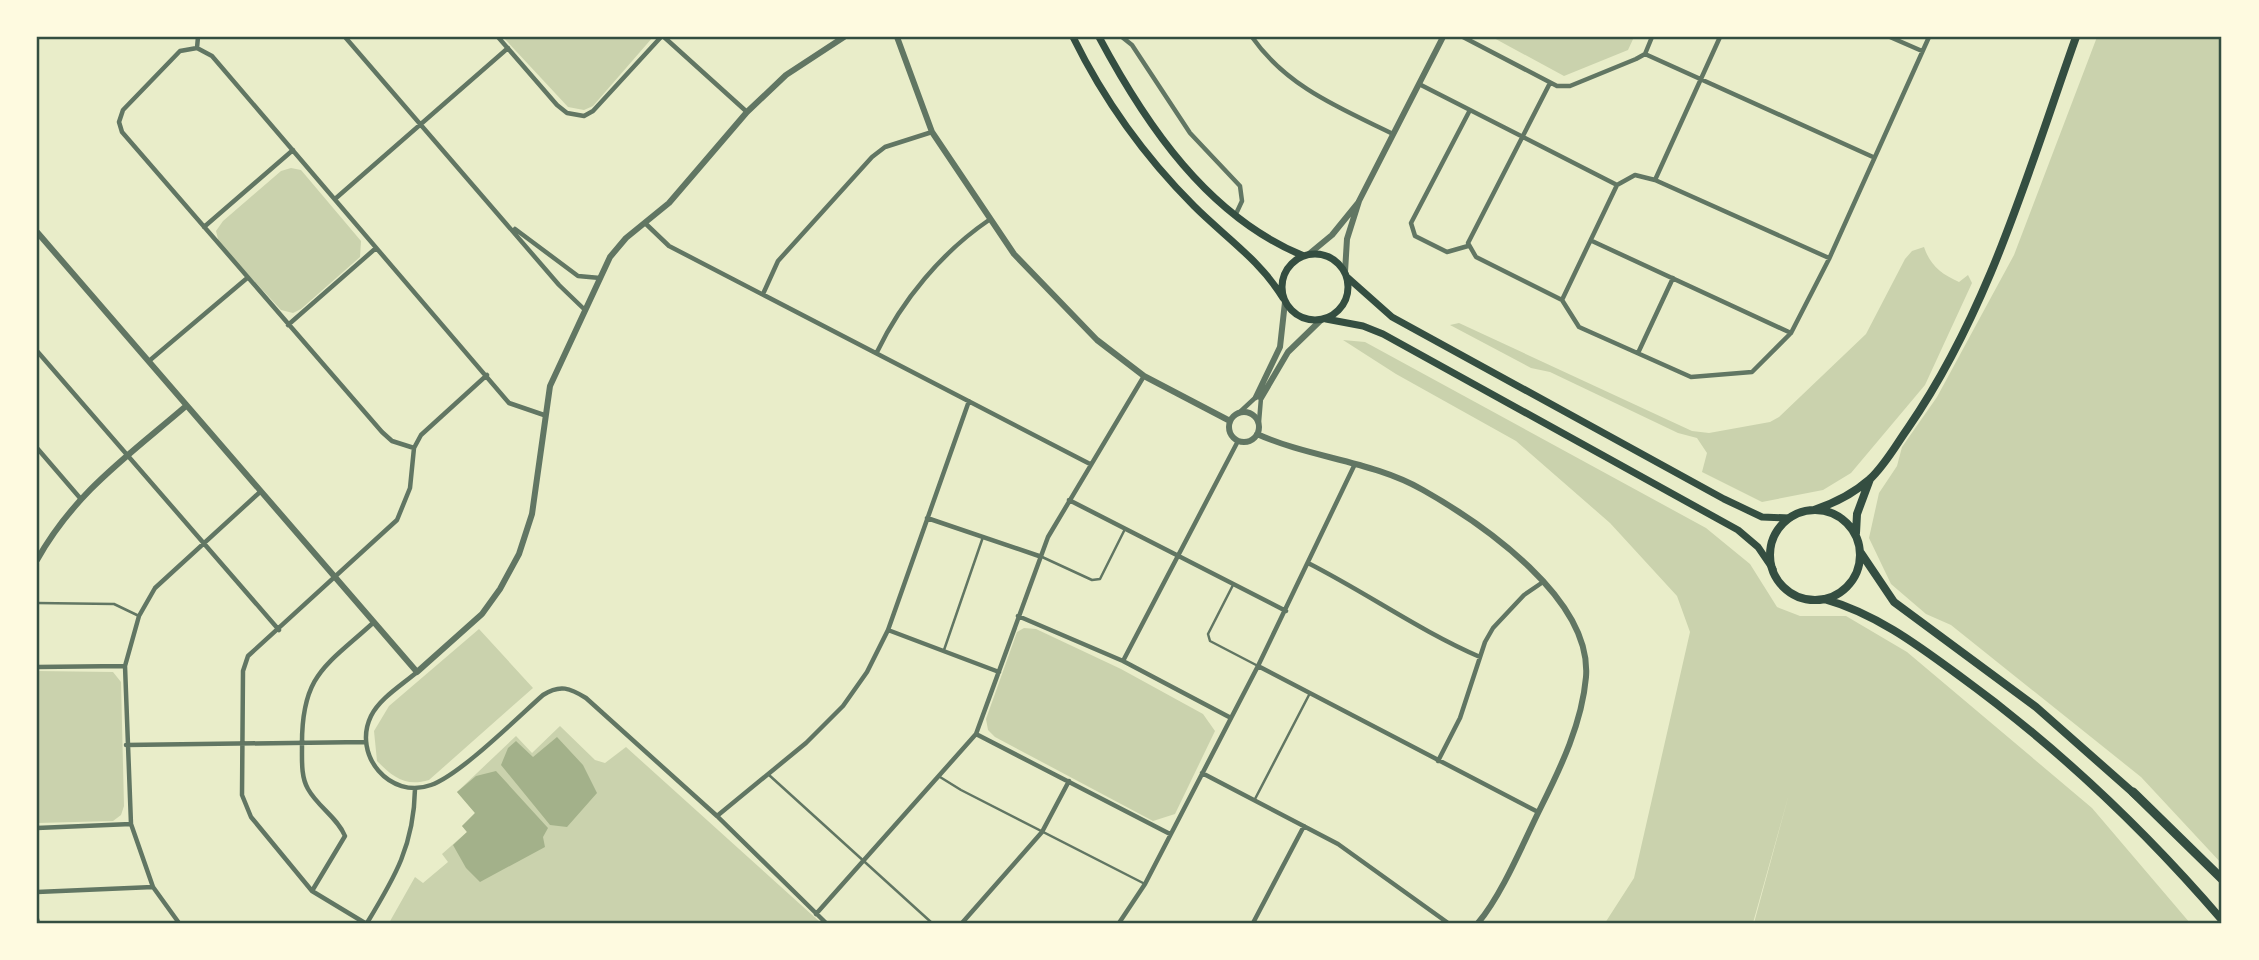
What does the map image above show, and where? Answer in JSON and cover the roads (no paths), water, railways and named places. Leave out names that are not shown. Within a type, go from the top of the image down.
[{"type":"highway","points":[[2133,792],[2222,881]]},
{"type":"main road","points":[[1073,37],[1106,99],[1140,146],[1193,205],[1261,266],[1298,316],[1378,331],[1726,523],[1754,542],[1778,580],[1793,593],[1804,598],[1824,599],[1878,620],[1947,666],[2022,724],[2118,808],[2222,920]]},
{"type":"main road","points":[[1099,37],[1156,132],[1194,176],[1236,216],[1265,238],[1307,255],[1332,258],[1377,307],[1397,320],[1724,499],[1762,517],[1790,518],[1840,501],[1870,479]]},
{"type":"main road","points":[[2077,37],[1975,309],[1928,398],[1870,479],[1857,514],[1856,534],[1861,553],[1894,602],[2011,687],[2133,792]]},
{"type":"main road","points":[[1284,300],[1284,274],[1292,263],[1307,255]]},
{"type":"main road","points":[[1323,320],[1344,304],[1348,291],[1346,274]]},
{"type":"main road","points":[[1814,510],[1838,516],[1856,534]]},
{"type":"main road","points":[[1773,569],[1772,543],[1777,531],[1790,518]]},
{"type":"main road","points":[[1824,599],[1841,592],[1851,583],[1857,572],[1861,553]]},
{"type":"street","points":[[197,48],[198,37]]},
{"type":"street","points":[[345,37],[559,285],[585,310]]},
{"type":"street","points":[[498,37],[562,110],[584,116],[593,111],[662,37],[747,112]]},
{"type":"street","points":[[826,923],[717,816],[586,698],[564,687],[553,688],[445,779],[415,789],[384,777],[373,765],[365,742],[367,726],[377,706],[482,614],[516,561],[532,514],[550,386],[600,278],[618,247],[668,203],[747,112],[798,65],[844,37]]},
{"type":"street","points":[[897,37],[932,132],[1014,254],[1097,340],[1144,376],[1230,421]]},
{"type":"street","points":[[1122,37],[1132,45],[1190,133],[1240,186],[1242,201],[1236,216]]},
{"type":"street","points":[[1252,37],[1277,68],[1296,83],[1314,95],[1393,134]]},
{"type":"street","points":[[1346,274],[1347,239],[1359,201],[1443,37]]},
{"type":"street","points":[[1463,37],[1550,83],[1570,86],[1645,54],[1652,37]]},
{"type":"street","points":[[1655,180],[1720,37]]},
{"type":"street","points":[[1890,37],[1922,51]]},
{"type":"street","points":[[1469,246],[1476,257],[1562,300],[1579,327],[1692,377],[1752,372],[1791,332],[1829,258],[1929,37]]},
{"type":"street","points":[[414,448],[393,440],[382,432],[125,136],[119,122],[123,110],[176,54],[185,48],[197,48],[212,55],[488,375],[509,403],[544,415]]},
{"type":"street","points":[[335,199],[508,48]]},
{"type":"street","points":[[1645,54],[1873,157]]},
{"type":"street","points":[[1470,110],[1411,223],[1415,236],[1447,252],[1469,246],[1550,83]]},
{"type":"street","points":[[1419,84],[1618,185]]},
{"type":"street","points":[[763,294],[778,261],[872,157],[885,147],[932,132]]},
{"type":"street","points":[[204,227],[293,150]]},
{"type":"street","points":[[1562,300],[1618,185],[1635,175],[1655,180],[1829,258]]},
{"type":"street","points":[[1307,255],[1335,232],[1359,201]]},
{"type":"street","points":[[877,352],[895,315],[962,238],[989,220]]},
{"type":"street","points":[[506,221],[567,270],[578,276],[600,278]]},
{"type":"street","points":[[646,224],[669,246],[1090,464]]},
{"type":"street","points":[[37,232],[337,577],[416,672]]},
{"type":"street","points":[[1592,241],[1791,332]]},
{"type":"street","points":[[288,325],[376,248]]},
{"type":"street","points":[[148,362],[246,278]]},
{"type":"street","points":[[1638,353],[1673,278]]},
{"type":"street","points":[[1284,300],[1280,348],[1259,398],[1257,434],[1247,442],[1238,441],[1230,433],[1230,421],[1259,398],[1288,352],[1323,320]]},
{"type":"street","points":[[37,351],[202,545],[279,630]]},
{"type":"street","points":[[415,789],[413,820],[405,854],[366,923],[312,891],[251,817],[242,795],[243,671],[248,656],[397,520],[410,488],[414,448],[433,421],[488,375]]},
{"type":"street","points":[[816,914],[976,734],[1039,556],[1090,464],[1144,376]]},
{"type":"street","points":[[717,816],[769,775],[843,706],[867,672],[888,630],[970,401]]},
{"type":"street","points":[[37,560],[57,524],[80,498],[186,406]]},
{"type":"street","points":[[1241,411],[1252,413],[1259,422]]},
{"type":"street","points":[[1257,434],[1284,447],[1354,466],[1422,489],[1516,555],[1543,582],[1573,619],[1581,636],[1586,677],[1565,758],[1478,923]]},
{"type":"street","points":[[1123,661],[1238,441]]},
{"type":"street","points":[[37,448],[80,498]]},
{"type":"street","points":[[1119,923],[1145,884],[1258,666],[1354,466]]},
{"type":"street","points":[[179,923],[153,887],[131,824],[125,666],[139,615],[155,588],[261,492]]},
{"type":"street","points":[[1069,500],[1286,611]]},
{"type":"street","points":[[927,518],[1039,556]]},
{"type":"street","points":[[1308,564],[1360,590],[1433,635],[1480,657]]},
{"type":"street","points":[[1438,761],[1460,718],[1480,657],[1493,628],[1524,595],[1543,582]]},
{"type":"street","points":[[1018,616],[1123,661],[1231,718]]},
{"type":"street","points":[[312,891],[345,836],[341,826],[309,790],[303,777],[305,696],[318,672],[374,622]]},
{"type":"street","points":[[888,630],[999,672]]},
{"type":"street","points":[[37,667],[125,666]]},
{"type":"street","points":[[1258,666],[1538,812]]},
{"type":"street","points":[[976,734],[1170,835]]},
{"type":"street","points":[[126,746],[365,742]]},
{"type":"street","points":[[1202,773],[1363,859],[1448,923]]},
{"type":"street","points":[[962,923],[1042,832],[1069,781]]},
{"type":"street","points":[[37,828],[131,824]]},
{"type":"street","points":[[1253,923],[1304,826]]},
{"type":"street","points":[[37,892],[153,887]]},
{"type":"lane","points":[[1039,556],[1092,580],[1100,579],[1125,529]]},
{"type":"lane","points":[[944,650],[983,537]]},
{"type":"lane","points":[[1234,584],[1208,634],[1210,641],[1258,666]]},
{"type":"lane","points":[[37,603],[114,604],[139,615]]},
{"type":"lane","points":[[1255,799],[1310,693]]},
{"type":"lane","points":[[769,775],[932,923]]},
{"type":"lane","points":[[940,776],[1145,884]]}]
